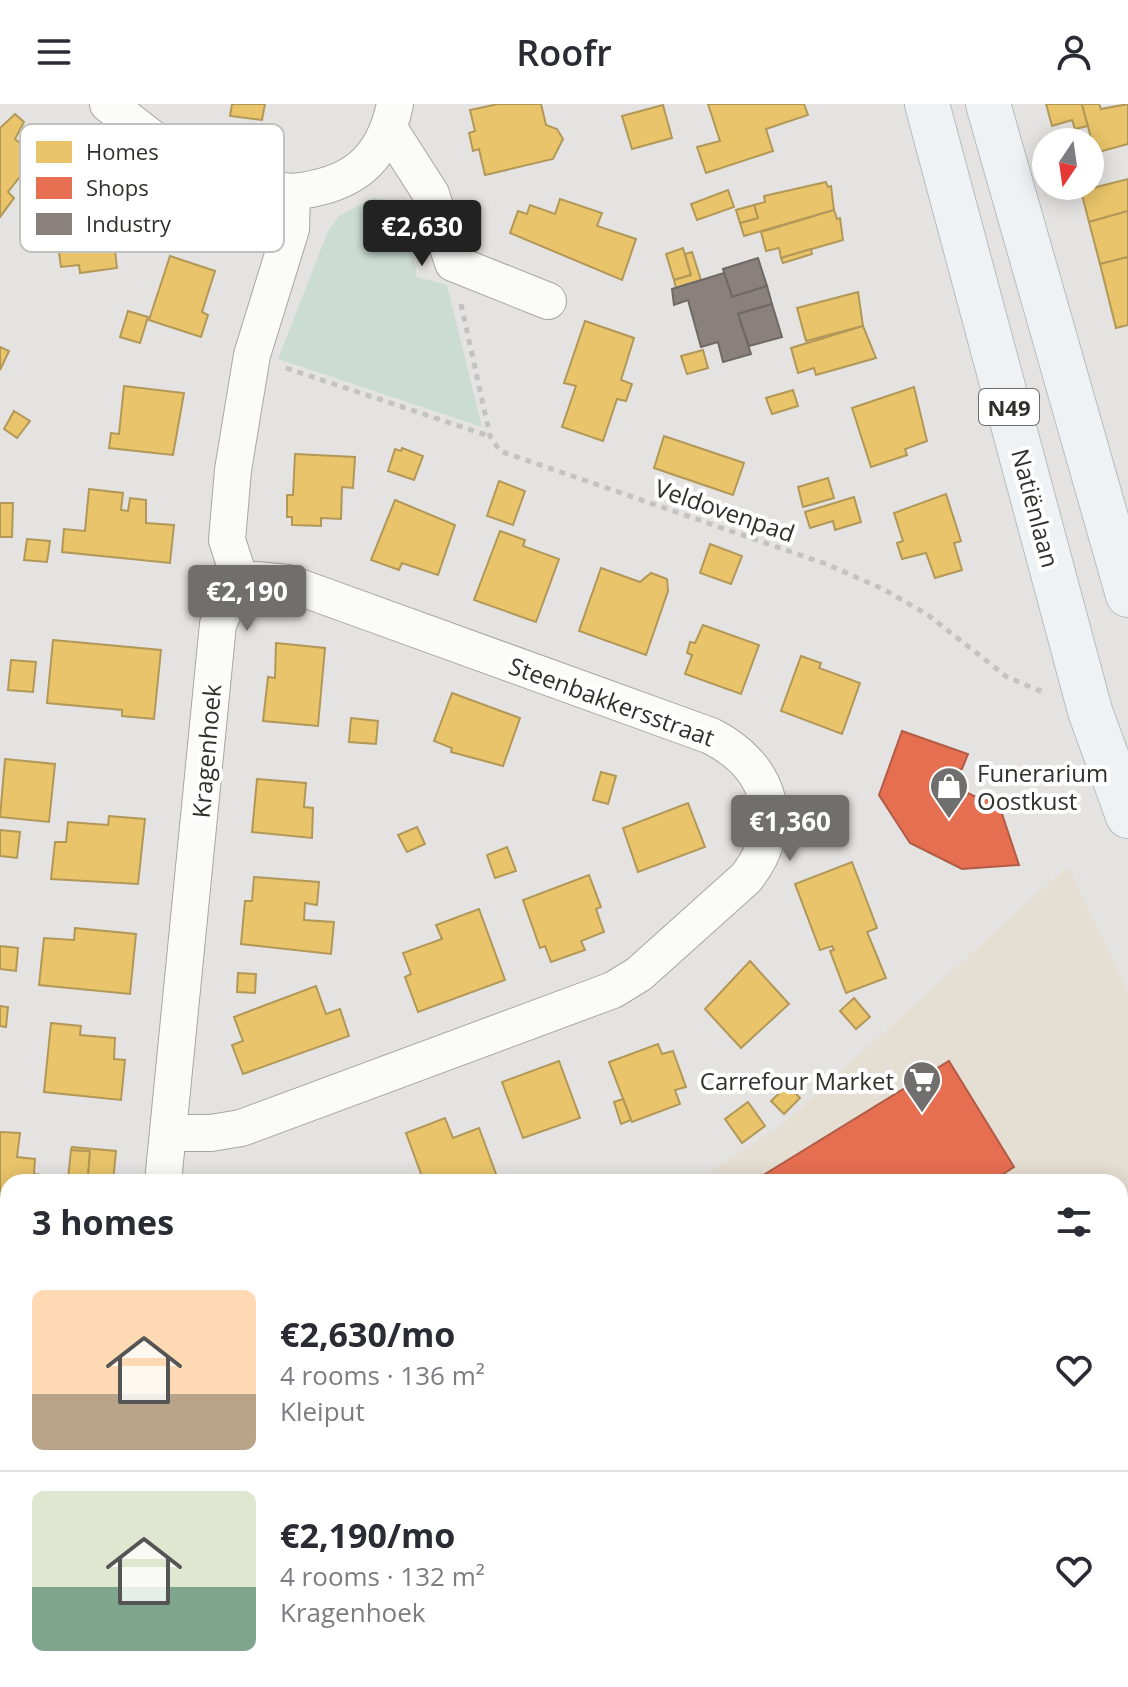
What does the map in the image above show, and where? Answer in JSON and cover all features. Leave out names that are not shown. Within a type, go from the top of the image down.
[{"type":"main road","name":"Natiënlaan","points":[[927,104],[1090,711],[1128,816]]},
{"type":"main road","name":"N49","points":[[988,104],[1128,595]]},
{"type":"street","points":[[108,104],[134,124]]},
{"type":"street","points":[[284,191],[316,190],[361,170],[377,152],[392,117]]},
{"type":"street","points":[[392,117],[431,194],[453,263],[466,271],[548,301]]},
{"type":"street","points":[[284,252],[291,229],[292,192]]},
{"type":"street","points":[[242,586],[227,540],[233,470],[252,355],[284,252]]},
{"type":"street","name":"Steenbakkersstraat","points":[[170,1133],[211,1133],[241,1128],[613,990],[639,974],[746,878],[757,864],[768,833],[770,814],[762,780],[739,753],[711,736],[288,583],[256,580],[242,586]]},
{"type":"street","name":"Kragenhoek","points":[[164,1174],[218,624],[231,596],[242,586]]},
{"type":"path","points":[[466,271],[458,295],[490,436]]},
{"type":"path","name":"Veldovenpad","points":[[252,355],[490,436],[500,451],[826,564],[883,589],[928,615],[1007,677],[1090,711]]},
{"type":"shaded area","points":[[1068,866],[1128,992],[1128,1174],[706,1174],[781,1126]]},
{"type":"green space","points":[[373,198],[393,201],[408,223],[417,277],[447,285],[482,427],[278,359],[328,231],[339,216]]},
{"type":"building: Homes","points":[[232,104],[265,104],[262,120],[230,116]]},
{"type":"building: Homes","points":[[498,104],[541,104],[546,125],[557,129],[563,139],[553,159],[485,175],[479,149],[473,151],[469,133],[475,131],[470,110]]},
{"type":"building: Homes","points":[[708,104],[804,104],[808,115],[766,129],[773,151],[706,173],[697,147],[720,141]]},
{"type":"building: Homes","points":[[1046,104],[1082,104],[1088,126],[1075,128],[1072,120],[1052,126]]},
{"type":"building: Homes","points":[[1082,104],[1099,104],[1101,109],[1128,104],[1128,144],[1104,151],[1104,128],[1088,128]]},
{"type":"building: Homes","points":[[663,105],[672,138],[632,149],[622,116]]},
{"type":"building: Homes","points":[[15,114],[24,122],[20,124],[15,139],[20,143],[20,177],[8,192],[14,198],[0,217],[0,128]]},
{"type":"building: Homes","points":[[1128,179],[1128,211],[1089,222],[1083,200],[1104,200],[1104,185]]},
{"type":"building: Homes","points":[[826,182],[828,187],[831,186],[834,210],[744,236],[740,223],[758,218],[754,205],[765,202],[764,196]]},
{"type":"building: Homes","points":[[728,190],[734,207],[697,220],[691,204]]},
{"type":"building: Homes","points":[[560,199],[602,213],[597,226],[636,239],[622,280],[510,233],[518,211],[527,214],[530,205],[555,214]]},
{"type":"building: Homes","points":[[754,205],[758,218],[740,223],[736,210]]},
{"type":"building: Homes","points":[[834,210],[837,219],[840,218],[843,240],[781,258],[779,248],[766,251],[761,232]]},
{"type":"building: Homes","points":[[1128,211],[1128,257],[1100,264],[1089,222]]},
{"type":"building: Homes","points":[[683,248],[691,275],[674,280],[666,254]]},
{"type":"building: Homes","points":[[811,249],[812,254],[783,263],[781,258]]},
{"type":"building: Homes","points":[[59,252],[115,252],[117,268],[80,273],[79,265],[61,267]]},
{"type":"building: Homes","points":[[692,252],[701,280],[676,288],[674,280],[691,275],[685,254]]},
{"type":"building: Homes","points":[[170,256],[215,271],[202,312],[208,315],[201,337],[149,320]]},
{"type":"building: Homes","points":[[1128,257],[1128,325],[1116,328],[1100,264]]},
{"type":"building: Homes","points":[[858,292],[863,326],[806,341],[797,308]]},
{"type":"building: Homes","points":[[128,311],[148,317],[140,343],[120,337]]},
{"type":"building: Homes","points":[[585,321],[634,338],[621,380],[632,384],[626,401],[617,399],[603,441],[562,427],[576,386],[564,383]]},
{"type":"building: Homes","points":[[863,326],[876,358],[816,375],[814,368],[798,373],[791,348]]},
{"type":"building: Homes","points":[[0,347],[9,351],[0,370]]},
{"type":"building: Homes","points":[[703,350],[708,368],[687,374],[681,356]]},
{"type":"building: Homes","points":[[124,386],[184,393],[173,455],[109,448],[111,433],[119,434]]},
{"type":"building: Homes","points":[[914,387],[927,441],[905,449],[907,455],[871,467],[852,408]]},
{"type":"building: Homes","points":[[793,390],[798,406],[772,414],[766,398]]},
{"type":"building: Homes","points":[[14,411],[30,421],[17,438],[4,429]]},
{"type":"building: Homes","points":[[664,436],[744,463],[733,495],[654,468]]},
{"type":"building: Homes","points":[[402,448],[423,456],[414,480],[388,471],[395,449],[401,451]]},
{"type":"building: Homes","points":[[295,454],[355,457],[353,488],[342,487],[341,519],[321,518],[321,526],[292,525],[292,517],[287,517],[287,495],[293,495]]},
{"type":"building: Homes","points":[[828,478],[834,498],[803,507],[798,487]]},
{"type":"building: Homes","points":[[499,481],[525,491],[513,525],[487,516]]},
{"type":"building: Homes","points":[[89,489],[123,493],[121,510],[128,511],[130,498],[146,500],[146,523],[174,525],[170,563],[62,552],[64,529],[85,531]]},
{"type":"building: Homes","points":[[946,494],[961,541],[954,543],[962,570],[935,578],[926,553],[902,559],[897,543],[903,541],[894,513]]},
{"type":"building: Homes","points":[[854,497],[861,522],[835,530],[833,521],[810,528],[805,512]]},
{"type":"building: Homes","points":[[395,500],[455,525],[438,575],[402,563],[399,570],[371,560]]},
{"type":"building: Homes","points":[[0,503],[13,503],[12,537],[0,537]]},
{"type":"building: Homes","points":[[500,531],[525,540],[523,546],[559,559],[536,622],[474,600]]},
{"type":"building: Homes","points":[[27,539],[50,541],[47,562],[24,560]]},
{"type":"building: Homes","points":[[710,544],[742,556],[731,584],[700,573]]},
{"type":"building: Homes","points":[[601,568],[640,582],[651,573],[667,579],[668,591],[646,655],[579,631]]},
{"type":"building: Homes","points":[[703,625],[759,645],[741,694],[685,674],[692,655],[687,653],[690,642],[695,643]]},
{"type":"building: Homes","points":[[53,640],[161,650],[154,719],[122,716],[122,710],[47,703]]},
{"type":"building: Homes","points":[[276,643],[325,648],[318,726],[263,721],[268,677],[275,678]]},
{"type":"building: Homes","points":[[801,656],[821,663],[819,668],[860,683],[842,734],[781,711]]},
{"type":"building: Homes","points":[[11,660],[36,662],[33,692],[8,690]]},
{"type":"building: Homes","points":[[452,693],[520,718],[503,766],[451,752],[452,748],[434,741]]},
{"type":"building: Homes","points":[[351,718],[378,721],[376,744],[349,742]]},
{"type":"building: Homes","points":[[5,759],[55,764],[49,822],[0,817]]},
{"type":"building: Homes","points":[[601,772],[616,776],[608,804],[593,800]]},
{"type":"building: Homes","points":[[257,779],[306,783],[304,807],[313,808],[312,838],[252,832]]},
{"type":"building: Homes","points":[[688,803],[705,847],[638,872],[623,828]]},
{"type":"building: Homes","points":[[109,816],[145,819],[138,884],[51,879],[55,842],[66,842],[68,822],[108,825]]},
{"type":"building: Homes","points":[[417,827],[425,844],[407,852],[398,835]]},
{"type":"building: Homes","points":[[0,830],[20,832],[17,858],[0,856]]},
{"type":"building: Homes","points":[[507,847],[516,871],[495,878],[487,855]]},
{"type":"building: Homes","points":[[852,862],[877,928],[867,932],[886,978],[846,993],[830,951],[834,950],[832,946],[820,950],[795,884]]},
{"type":"building: Homes","points":[[589,875],[601,907],[596,909],[604,932],[581,941],[585,950],[551,962],[545,946],[540,948],[523,900]]},
{"type":"building: Homes","points":[[254,877],[319,882],[317,905],[305,903],[304,920],[334,922],[331,954],[241,944],[245,901],[252,901]]},
{"type":"building: Homes","points":[[479,909],[505,980],[418,1012],[405,977],[411,974],[403,953],[442,939],[436,925]]},
{"type":"building: Homes","points":[[75,928],[136,934],[130,994],[39,985],[44,938],[74,940]]},
{"type":"building: Homes","points":[[0,946],[18,948],[16,971],[0,969]]},
{"type":"building: Homes","points":[[750,961],[789,1004],[741,1048],[705,1009]]},
{"type":"building: Homes","points":[[238,973],[256,974],[255,993],[237,992]]},
{"type":"building: Homes","points":[[316,986],[326,1014],[340,1009],[349,1036],[243,1074],[232,1045],[243,1041],[234,1017]]},
{"type":"building: Homes","points":[[854,998],[870,1017],[856,1029],[840,1011]]},
{"type":"building: Homes","points":[[0,1006],[8,1007],[6,1027],[0,1026]]},
{"type":"building: Homes","points":[[51,1023],[81,1026],[80,1035],[115,1038],[114,1059],[125,1060],[121,1100],[44,1092]]},
{"type":"building: Homes","points":[[658,1044],[662,1054],[673,1051],[686,1087],[675,1090],[680,1104],[632,1122],[609,1062]]},
{"type":"building: Homes","points":[[559,1061],[580,1118],[523,1138],[502,1082]]},
{"type":"building: Homes","points":[[788,1085],[800,1098],[784,1114],[771,1101]]},
{"type":"building: Homes","points":[[623,1099],[631,1120],[621,1124],[614,1102]]},
{"type":"building: Homes","points":[[748,1102],[765,1126],[742,1143],[725,1119]]},
{"type":"building: Homes","points":[[445,1118],[453,1138],[479,1128],[496,1174],[421,1174],[406,1133]]},
{"type":"building: Homes","points":[[0,1132],[20,1133],[17,1157],[35,1159],[34,1174],[0,1174]]},
{"type":"building: Homes","points":[[72,1147],[116,1151],[114,1174],[88,1174],[90,1151],[71,1150]]},
{"type":"building: Homes","points":[[71,1150],[90,1151],[88,1174],[69,1174]]},
{"type":"building: Shops","name":"Funerarium Oostkust","points":[[902,731],[968,754],[962,769],[948,774],[959,789],[976,797],[996,796],[1019,865],[962,869],[910,843],[879,795]]},
{"type":"building: Shops","name":"Carrefour Market","points":[[949,1061],[1014,1167],[1003,1174],[765,1174]]},
{"type":"building: Industry","points":[[758,258],[767,286],[732,297],[723,269]]},
{"type":"building: Industry","points":[[724,273],[732,297],[767,286],[772,304],[738,314],[751,354],[723,362],[718,342],[701,347],[688,300],[674,305],[672,289]]},
{"type":"building: Industry","points":[[772,304],[782,337],[749,346],[738,314]]},
{"type":"place","name":"Funerarium Oostkust","points":[[949,820]]},
{"type":"place","name":"Carrefour Market","points":[[922,1114]]}]
